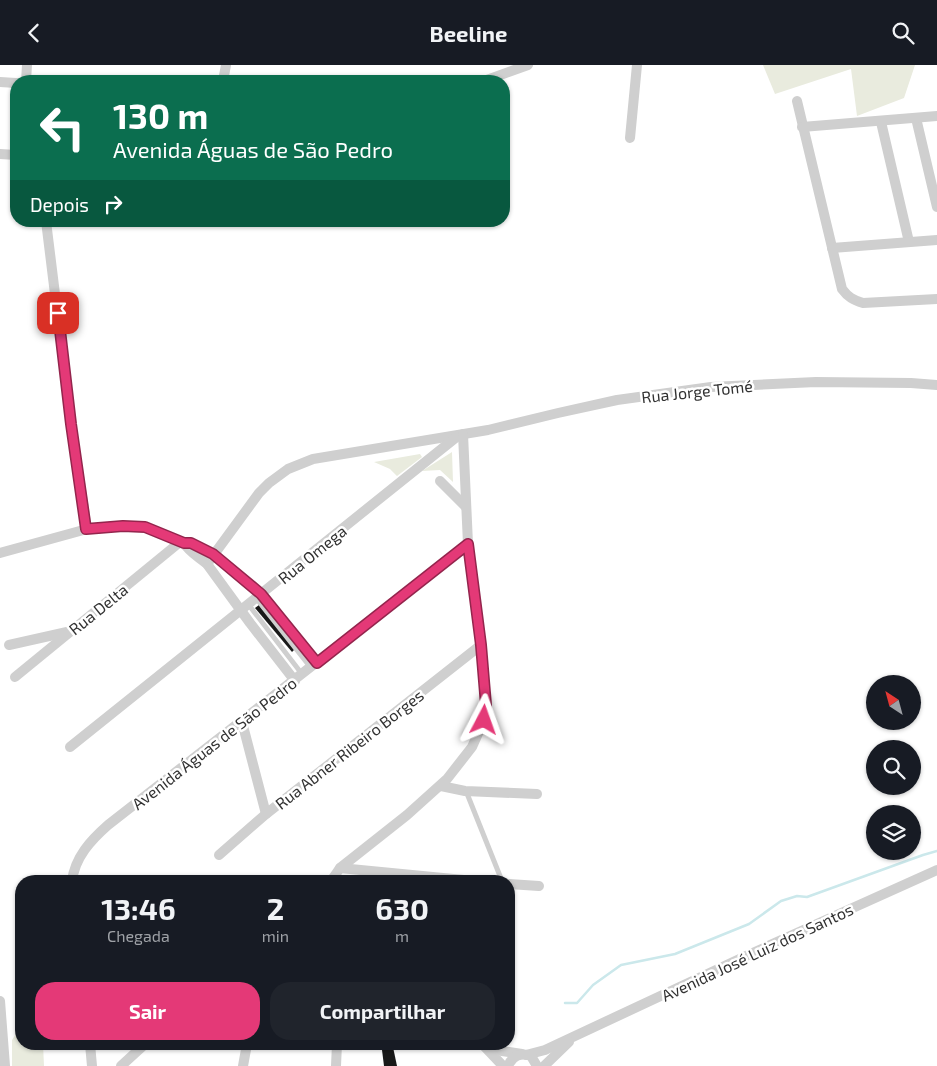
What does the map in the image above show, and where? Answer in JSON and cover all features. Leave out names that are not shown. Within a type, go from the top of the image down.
[{"type":"street","points":[[500,75],[528,65]]},
{"type":"street","points":[[630,137],[638,65]]},
{"type":"street","points":[[797,101],[842,289],[854,301],[863,303],[937,299]]},
{"type":"street","points":[[802,127],[937,116]]},
{"type":"street","points":[[916,118],[937,207]]},
{"type":"street","points":[[881,122],[909,242]]},
{"type":"street","points":[[47,227],[86,529]]},
{"type":"street","points":[[832,248],[937,240]]},
{"type":"street","name":"Rua Jorge Tomé","points":[[207,564],[259,493],[269,483],[288,469],[313,459],[462,435],[617,400],[711,387],[816,382],[937,385]]},
{"type":"street","points":[[335,875],[340,868],[441,786],[472,747],[484,720],[486,705],[481,645],[468,544],[462,435]]},
{"type":"street","name":"Rua Omega","points":[[70,747],[462,435]]},
{"type":"street","points":[[440,481],[466,507]]},
{"type":"street","points":[[0,553],[86,529],[123,526],[145,527],[182,542],[191,543],[213,554],[306,671]]},
{"type":"street","points":[[182,542],[188,550],[251,602],[306,671]]},
{"type":"street","name":"Rua Delta","points":[[15,677],[182,542]]},
{"type":"street","name":"Avenida Águas de São Pedro","points":[[74,875],[85,848],[130,807],[242,722],[468,544]]},
{"type":"street","points":[[9,645],[71,631]]},
{"type":"street","name":"Rua Abner Ribeiro Borges","points":[[219,855],[266,814],[481,645]]},
{"type":"street","points":[[242,722],[266,814]]},
{"type":"street","points":[[441,786],[466,791],[537,794]]},
{"type":"street","points":[[340,868],[412,875]]},
{"type":"street","name":"Avenida José Luiz dos Santos","points":[[524,1054],[545,1050],[937,870]]},
{"type":"street","points":[[515,884],[540,886]]},
{"type":"street","points":[[0,1001],[5,1066]]},
{"type":"street","name":"Avenida José Luiz dos Santos","points":[[544,1066],[577,1034]]},
{"type":"street","points":[[91,1050],[92,1066]]},
{"type":"street","points":[[121,1066],[138,1050]]},
{"type":"street","points":[[243,1066],[246,1050]]},
{"type":"street","points":[[336,1066],[337,1050]]},
{"type":"street","points":[[488,1050],[503,1066]]},
{"type":"street","points":[[499,1050],[524,1054],[534,1060],[537,1066]]},
{"type":"street","points":[[508,1066],[513,1058],[524,1054]]},
{"type":"lane","points":[[466,791],[500,875]]},
{"type":"shaded area","points":[[763,65],[915,65],[904,98],[857,116],[851,69],[775,94]]},
{"type":"shaded area","points":[[452,452],[453,482],[440,470],[422,471]]},
{"type":"shaded area","points":[[420,454],[422,457],[397,476],[390,469],[374,462]]},
{"type":"shaded area","points":[[15,1035],[15,1050],[43,1050],[44,1066],[12,1066],[12,1040]]},
{"type":"building","points":[[259,605],[295,649],[292,652],[255,608]]},
{"type":"building","points":[[382,1050],[394,1050],[397,1066],[384,1066]]},
{"type":"waterway","points":[[565,1003],[577,1003],[593,985],[621,965],[675,954],[749,924],[781,901],[797,896],[807,897],[937,851]]},
{"type":"route","points":[[58,313],[86,529],[123,526],[145,527],[184,543],[191,543],[213,554],[261,594],[317,663],[468,544],[481,645],[486,705],[484,720]]}]
